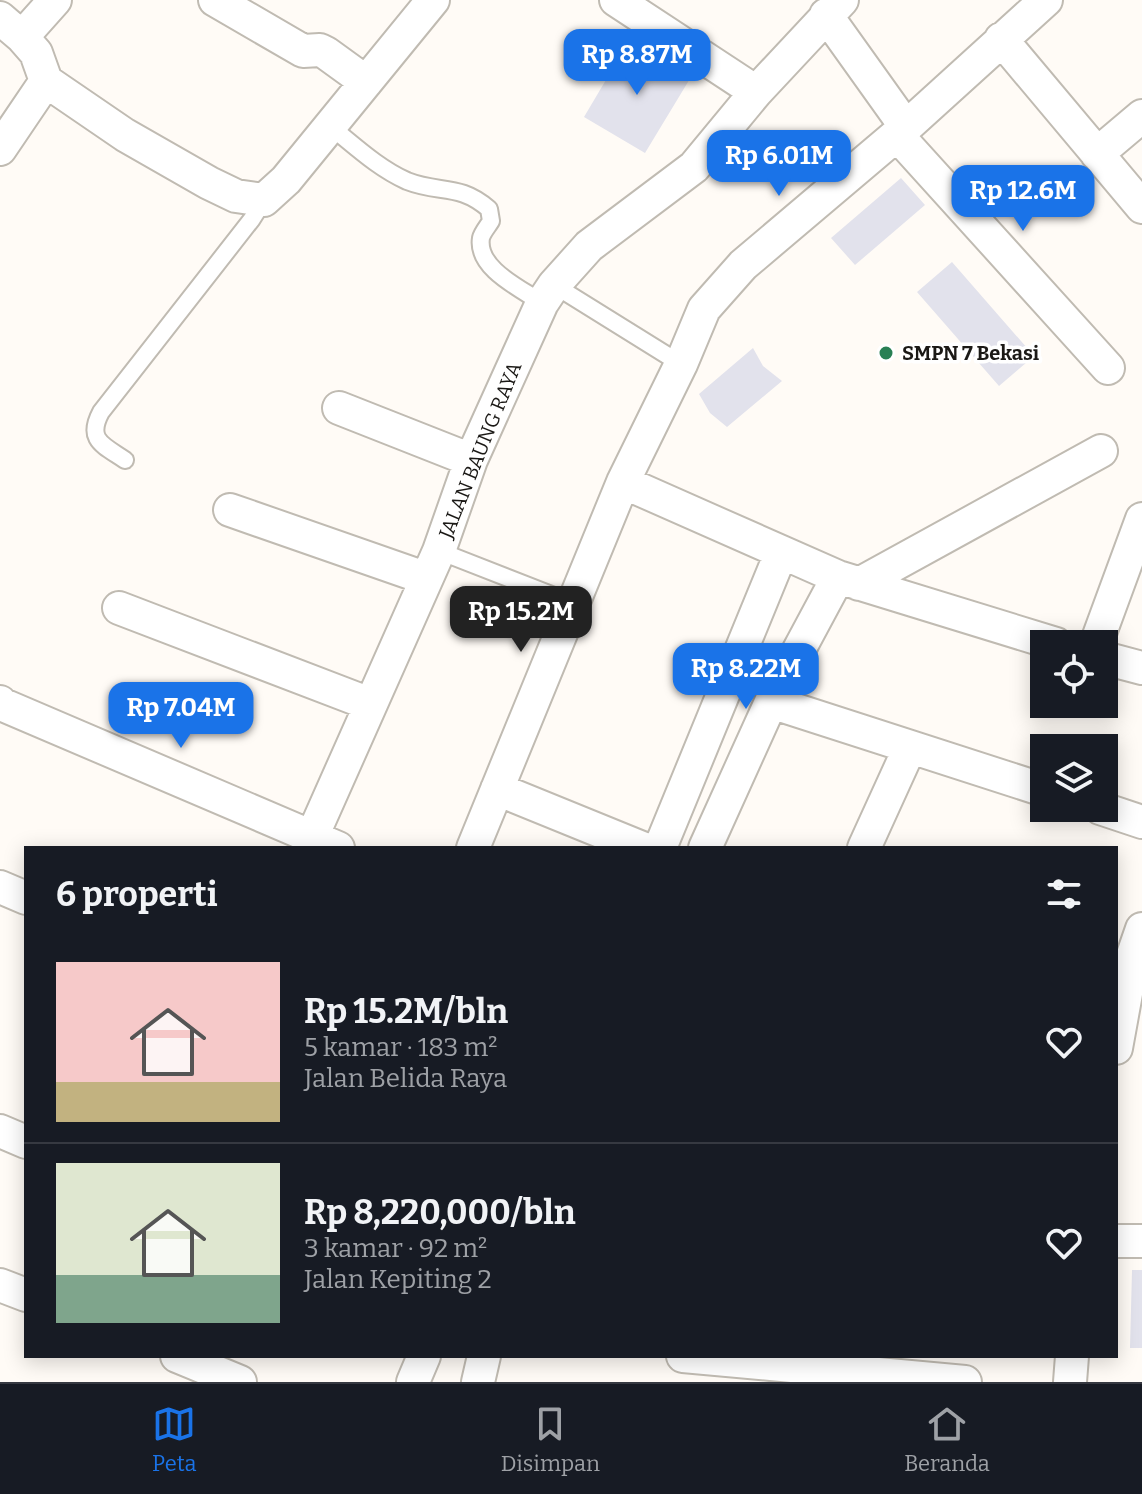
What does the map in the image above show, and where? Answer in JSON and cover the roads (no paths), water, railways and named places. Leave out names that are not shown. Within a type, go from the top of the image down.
[{"type":"street","points":[[55,0],[11,28],[36,53],[46,81],[125,135],[209,183],[236,196],[264,200],[286,180],[433,0]]},
{"type":"street","points":[[215,0],[303,51],[326,53],[366,82]]},
{"type":"street","points":[[616,0],[756,92]]},
{"type":"street","points":[[474,846],[623,482],[681,364],[704,309],[724,284],[753,257],[901,131],[1046,0]]},
{"type":"street","points":[[834,8],[901,131],[1108,368]]},
{"type":"street","name":"JALAN BAUNG RAYA","points":[[319,844],[370,704],[432,564],[471,460],[544,301],[597,239],[694,167],[756,92],[834,8]]},
{"type":"street","points":[[1001,39],[1142,207]]},
{"type":"street","points":[[0,149],[46,81]]},
{"type":"street","points":[[1097,154],[1142,116]]},
{"type":"street","points":[[339,408],[471,460]]},
{"type":"street","points":[[706,846],[771,702],[843,578],[1101,451]]},
{"type":"street","points":[[623,482],[843,578],[1030,636]]},
{"type":"street","points":[[230,510],[432,564]]},
{"type":"street","points":[[1101,630],[1142,519]]},
{"type":"street","points":[[661,846],[785,555]]},
{"type":"street","points":[[119,608],[370,704]]},
{"type":"street","points":[[1118,662],[1142,668]]},
{"type":"street","points":[[6,699],[319,844]]},
{"type":"street","points":[[771,702],[1030,786]]},
{"type":"street","points":[[865,846],[910,747]]},
{"type":"street","points":[[497,789],[637,846]]},
{"type":"street","points":[[1118,814],[1142,822]]},
{"type":"street","points":[[0,887],[24,897]]},
{"type":"street","points":[[1118,1033],[1130,945]]},
{"type":"street","points":[[1118,1241],[1142,1241]]},
{"type":"street","points":[[0,1285],[24,1294]]},
{"type":"street","points":[[182,1358],[241,1382],[253,1358]]},
{"type":"street","points":[[413,1382],[423,1358]]},
{"type":"street","points":[[478,1382],[484,1358]]},
{"type":"street","points":[[703,1358],[965,1382]]},
{"type":"street","points":[[1070,1382],[1072,1358]]},
{"type":"lane","points":[[330,126],[379,167],[418,185],[475,197],[489,209],[491,221],[481,237],[482,252],[491,267],[544,301],[681,364]]},
{"type":"lane","points":[[125,460],[101,443],[94,434],[93,426],[264,200]]},
{"type":"lane","points":[[432,564],[572,603]]},
{"type":"place","name":"SMPN 7 Bekasi","points":[[886,353]]}]
